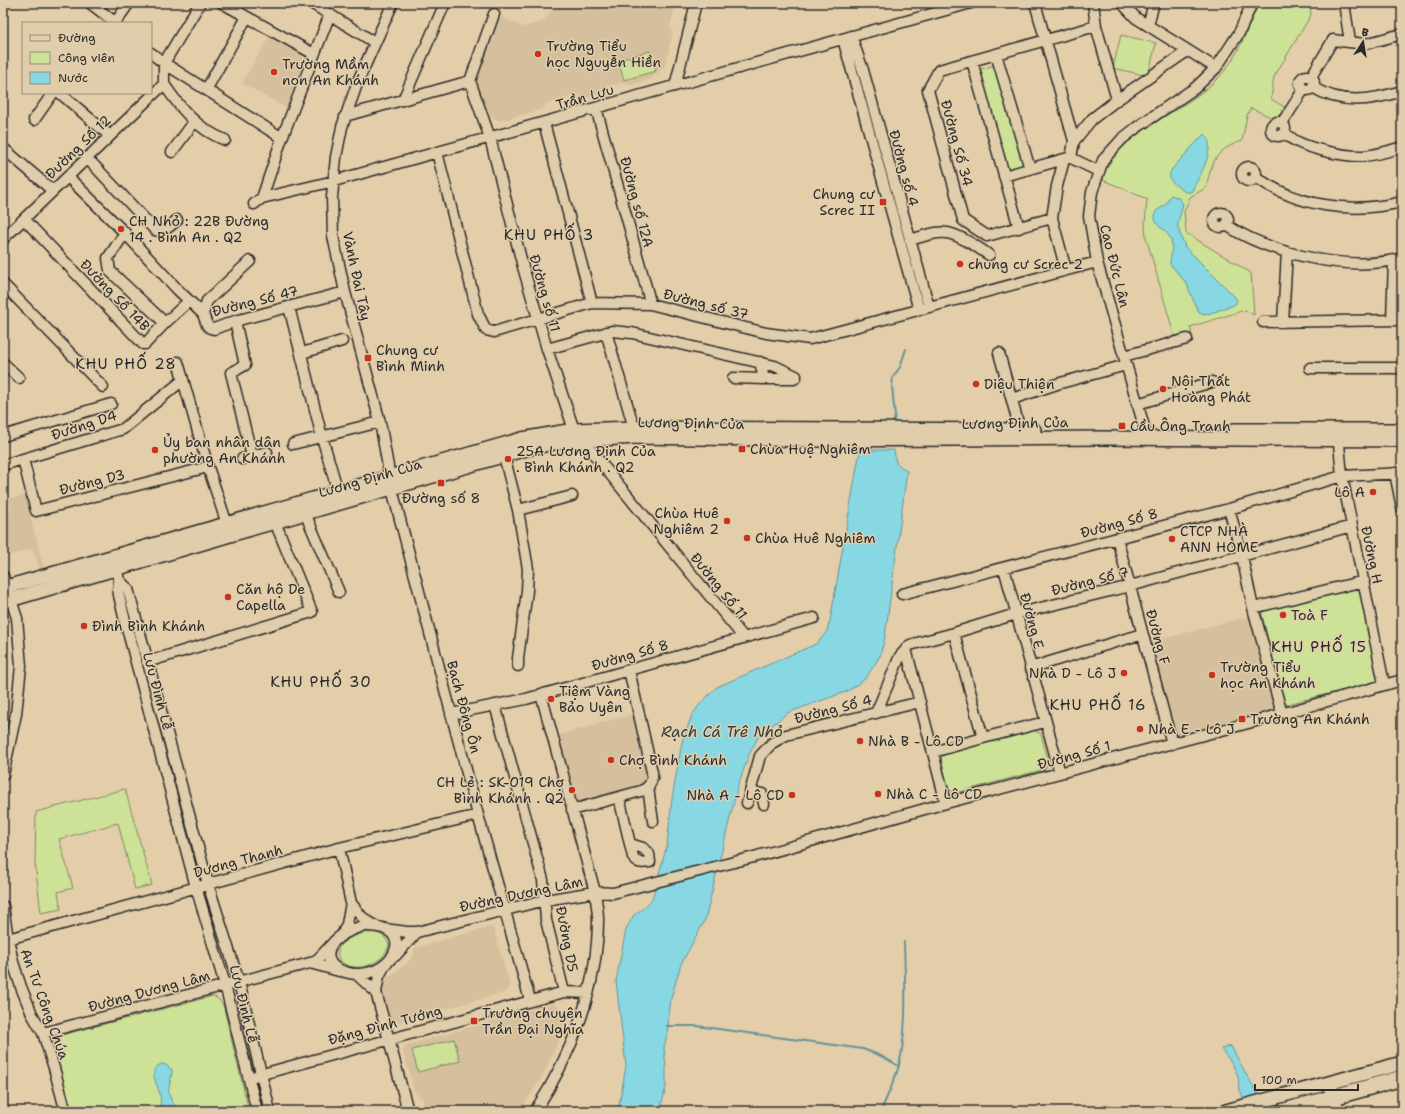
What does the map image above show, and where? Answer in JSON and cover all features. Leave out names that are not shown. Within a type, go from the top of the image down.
[{"type":"highway","points":[[1284,1111],[1335,1104],[1402,1078]]},
{"type":"main road","name":"Lương Định Của","points":[[5,591],[118,574],[229,529],[275,522],[305,513],[522,439],[578,435],[634,428],[821,435]]},
{"type":"main road","name":"Lương Định Của","points":[[932,435],[1020,430],[1144,430],[1338,435],[1402,440]]},
{"type":"main road","name":"Lương Định Của","points":[[5,591],[229,529],[338,492],[392,483],[504,456],[526,449],[554,444],[578,435],[637,438],[932,435],[1100,438],[1338,435],[1402,430]]},
{"type":"main road","points":[[1226,1111],[1402,1063]]},
{"type":"main road","points":[[1329,1082],[1335,1104]]},
{"type":"street","points":[[90,3],[114,22]]},
{"type":"street","points":[[116,22],[129,3]]},
{"type":"street","points":[[200,3],[164,63],[164,84],[178,105],[194,122],[213,135],[225,140]]},
{"type":"street","points":[[222,3],[314,54]]},
{"type":"street","points":[[311,3],[374,42]]},
{"type":"street","name":"Vành Đai Tây","points":[[392,483],[380,422],[345,292],[333,236],[332,196],[338,142],[345,116],[374,42],[393,3]]},
{"type":"street","points":[[403,100],[445,3]]},
{"type":"street","points":[[675,86],[696,3]]},
{"type":"street","name":"Trần Lựu","points":[[334,181],[971,3]]},
{"type":"street","points":[[1035,3],[1074,140]]},
{"type":"street","points":[[1093,3],[1096,26],[1117,100]]},
{"type":"street","points":[[1122,3],[1136,18],[1216,68]]},
{"type":"street","points":[[1148,25],[1154,3]]},
{"type":"street","name":"Cao Đức Lân","points":[[1144,430],[1097,262],[1089,216],[1092,192],[1103,160],[1122,138],[1195,88],[1216,68],[1238,33],[1252,3]]},
{"type":"street","points":[[1344,3],[1350,42]]},
{"type":"street","points":[[262,198],[282,138],[330,14]]},
{"type":"street","points":[[490,138],[470,81],[494,14]]},
{"type":"street","points":[[206,90],[247,17]]},
{"type":"street","name":"Đường Số 34","points":[[1052,218],[987,236],[963,220],[928,90],[939,70],[1096,26]]},
{"type":"street","points":[[1402,34],[1365,44],[1333,40],[1309,85],[1283,128],[1294,140],[1347,156],[1377,154],[1402,147]]},
{"type":"street","name":"Đường số 4","points":[[847,38],[863,70],[910,240],[924,308]]},
{"type":"street","name":"Đường số 4","points":[[847,38],[924,308]]},
{"type":"street","points":[[1066,270],[1052,218],[1057,186],[1074,140],[1092,119],[1187,50]]},
{"type":"street","points":[[152,54],[164,63],[282,138]]},
{"type":"street","points":[[996,54],[1030,169]]},
{"type":"street","points":[[972,61],[1019,228]]},
{"type":"street","points":[[345,116],[470,81]]},
{"type":"street","name":"Đường Số 12","points":[[3,240],[164,84]]},
{"type":"street","points":[[1309,85],[1332,97],[1352,100],[1379,98],[1402,91]]},
{"type":"street","points":[[34,120],[53,94]]},
{"type":"street","points":[[61,94],[110,136]]},
{"type":"street","name":"Đường số 12A","points":[[596,108],[650,304]]},
{"type":"street","points":[[172,152],[194,122]]},
{"type":"street","points":[[544,123],[592,303]]},
{"type":"street","name":"Đường số 11","points":[[490,138],[538,319],[547,349],[578,435]]},
{"type":"street","points":[[3,148],[53,191]]},
{"type":"street","name":"Đường số 37","points":[[437,152],[478,314],[486,330],[494,332],[592,303],[650,304],[766,333],[810,339],[1097,262]]},
{"type":"street","points":[[87,158],[156,230],[159,232],[166,229],[177,220]]},
{"type":"street","points":[[1004,176],[1067,159],[1098,171]]},
{"type":"street","points":[[68,177],[125,233],[203,314]]},
{"type":"street","points":[[1256,177],[1278,191],[1297,198],[1325,205],[1374,207],[1402,202]]},
{"type":"street","points":[[254,204],[262,198],[334,181]]},
{"type":"street","name":"Đường Số 14B","points":[[24,219],[143,344],[145,344],[189,301]]},
{"type":"street","points":[[1226,225],[1237,232],[1287,252],[1319,260],[1370,262],[1398,259],[1397,320],[1263,322]]},
{"type":"street","points":[[125,233],[108,258],[110,271],[165,323]]},
{"type":"street","points":[[910,240],[938,233],[948,233],[958,237],[989,255]]},
{"type":"street","points":[[1283,322],[1287,252]]},
{"type":"street","name":"Đường Số 47","points":[[250,261],[208,301],[203,314],[210,328],[214,329],[235,321],[345,292]]},
{"type":"street","points":[[3,284],[103,387]]},
{"type":"street","points":[[289,307],[302,353],[322,437],[338,492]]},
{"type":"street","points":[[235,321],[245,365],[231,373],[252,456]]},
{"type":"street","points":[[547,349],[606,332],[612,331],[632,333],[760,362],[775,366],[796,376],[794,379],[733,378]]},
{"type":"street","points":[[606,332],[634,428]]},
{"type":"street","points":[[1012,398],[1187,339]]},
{"type":"street","points":[[302,353],[342,341]]},
{"type":"street","points":[[999,353],[1020,430]]},
{"type":"street","points":[[178,362],[208,467],[229,529]]},
{"type":"street","points":[[760,362],[764,379]]},
{"type":"street","points":[[3,363],[19,378]]},
{"type":"street","points":[[1310,368],[1402,368]]},
{"type":"street","name":"Đường D4","points":[[3,465],[123,429],[182,380]]},
{"type":"street","points":[[1137,404],[1212,382]]},
{"type":"street","points":[[3,436],[111,404]]},
{"type":"street","points":[[293,444],[380,422]]},
{"type":"street","name":"Đường Số 11","points":[[578,435],[744,638]]},
{"type":"street","name":"Đường H","points":[[1338,435],[1342,476],[1384,684]]},
{"type":"street","points":[[242,459],[267,452]]},
{"type":"street","points":[[504,456],[518,510],[528,569],[527,591],[518,666]]},
{"type":"street","name":"Đường D3","points":[[23,459],[36,511],[208,467]]},
{"type":"street","points":[[1399,473],[1402,508]]},
{"type":"street","name":"Đường Số 8","points":[[902,594],[1229,509],[1342,476],[1399,473]]},
{"type":"street","name":"Bạch Đông Ôn","points":[[392,483],[451,714],[530,1000]]},
{"type":"street","points":[[518,510],[572,496]]},
{"type":"street","points":[[1229,509],[1242,556],[1253,608],[1282,714]]},
{"type":"street","points":[[305,513],[339,592]]},
{"type":"street","points":[[147,662],[312,612],[275,522]]},
{"type":"street","name":"Đường Số 7","points":[[906,649],[910,645],[1016,614],[1130,586],[1352,526]]},
{"type":"street","name":"Đường F","points":[[1117,538],[1172,744]]},
{"type":"street","name":"Đường E","points":[[1004,568],[1060,774]]},
{"type":"street","name":"Lưu Đình Lễ","points":[[118,574],[128,589],[208,884],[238,982],[270,1111]]},
{"type":"street","name":"Lưu Đình Lễ","points":[[118,574],[118,591],[124,617],[196,887],[226,985],[257,1111]]},
{"type":"street","points":[[1253,608],[1364,580]]},
{"type":"street","points":[[3,775],[16,714],[21,666],[17,618],[5,591]]},
{"type":"street","name":"Đường Số 8","points":[[451,714],[541,694],[814,618]]},
{"type":"street","points":[[954,633],[983,738]]},
{"type":"street","points":[[1030,668],[1142,634]]},
{"type":"street","points":[[906,649],[934,752],[946,803]]},
{"type":"street","points":[[876,713],[900,656],[906,649]]},
{"type":"street","points":[[629,670],[652,772],[652,780],[648,788],[653,821]]},
{"type":"street","name":"Đường Số 1","points":[[754,857],[946,803],[1172,744],[1402,680]]},
{"type":"street","points":[[535,1111],[554,1081],[572,1044],[588,993],[592,973],[598,919],[595,892],[541,694]]},
{"type":"street","name":"Đường Số 4","points":[[747,803],[760,756],[772,743],[786,735],[920,702]]},
{"type":"street","name":"Đường D5","points":[[495,705],[543,880],[546,920],[564,992]]},
{"type":"street","points":[[934,752],[1045,722]]},
{"type":"street","points":[[572,810],[648,788]]},
{"type":"street","points":[[750,792],[762,794],[764,804]]},
{"type":"street","points":[[619,797],[630,844]]},
{"type":"street","name":"Dương Thanh","points":[[8,939],[339,848],[478,815]]},
{"type":"street","points":[[339,848],[351,903],[349,917],[342,935]]},
{"type":"street","name":"Đường Dương Lâm","points":[[381,928],[417,932],[545,900],[595,892],[613,893],[754,857]]},
{"type":"street","points":[[351,903],[362,917],[392,934],[395,940],[396,950],[379,976],[376,992],[408,1111]]},
{"type":"street","name":"An Tư Công Chúa","points":[[3,906],[8,939],[21,988],[32,1014],[43,1033],[56,1075],[64,1111]]},
{"type":"street","points":[[381,928],[362,926],[354,928],[342,935],[333,943],[329,952],[329,960],[333,966],[342,971],[356,974],[365,974],[375,971],[388,962],[417,932]]},
{"type":"street","name":"Đường Dương Lâm","points":[[43,1033],[310,963],[318,959],[333,943]]},
{"type":"street","name":"Đường Dương Lâm","points":[[310,963],[342,971]]},
{"type":"street","points":[[356,974],[376,992]]},
{"type":"street","name":"Đặng Đình Tướng","points":[[248,1078],[530,1000],[564,992],[588,993]]},
{"type":"shaded area","name":"Trường Tiểu học Nguyễn Hiền","points":[[555,3],[679,3],[675,6],[670,27],[673,32],[665,66],[651,79],[630,85],[624,83],[605,87],[605,92],[582,99],[580,94],[546,104],[542,109],[500,121],[487,114],[475,80],[499,16],[524,27],[546,20]]},
{"type":"shaded area","name":"Trường Mầm non An Khánh","points":[[270,35],[300,52],[304,58],[286,108],[242,83]]},
{"type":"shaded area","points":[[25,495],[44,569],[40,570],[33,549],[3,557],[3,512],[11,510],[8,499]]},
{"type":"shaded area","name":"Trường Tiểu học An Khánh","points":[[1253,615],[1278,708],[1276,711],[1174,737],[1147,643]]},
{"type":"shaded area","name":"Chợ Bình Khánh","points":[[636,713],[650,774],[648,784],[576,804],[555,736]]},
{"type":"shaded area","points":[[493,926],[510,986],[506,992],[398,1022],[390,1019],[381,982],[407,963],[414,955],[414,948]]},
{"type":"shaded area","points":[[552,1004],[559,1007],[564,1030],[540,1081],[519,1111],[426,1111],[422,1098],[415,1093],[403,1051],[407,1045]]},
{"type":"green space","points":[[1259,3],[1309,3],[1311,15],[1274,77],[1271,99],[1286,108],[1275,119],[1251,108],[1247,115],[1242,141],[1233,144],[1220,153],[1210,171],[1206,188],[1190,197],[1184,212],[1186,233],[1251,273],[1254,315],[1245,310],[1190,327],[1192,335],[1175,338],[1146,237],[1145,224],[1147,199],[1103,180],[1106,169],[1116,154],[1128,142],[1191,100],[1218,78],[1232,61],[1237,52]]},
{"type":"green space","points":[[1121,35],[1156,43],[1148,76],[1113,68]]},
{"type":"green space","points":[[650,51],[656,71],[624,80],[618,60]]},
{"type":"green space","points":[[995,65],[1024,165],[1007,170],[978,70]]},
{"type":"green space","points":[[1360,587],[1379,681],[1284,705],[1261,611]]},
{"type":"green space","points":[[1034,730],[1041,734],[1049,763],[1045,769],[956,793],[949,790],[941,759],[945,753]]},
{"type":"green space","points":[[125,789],[152,885],[135,889],[118,823],[59,839],[73,888],[58,892],[61,909],[41,913],[35,863],[36,812]]},
{"type":"green space","points":[[364,933],[376,933],[385,938],[389,945],[387,951],[377,961],[364,967],[349,966],[341,962],[338,956],[338,951],[342,943]]},
{"type":"green space","points":[[213,996],[223,1005],[249,1111],[71,1111],[53,1050],[55,1040],[58,1036]]},
{"type":"green space","points":[[454,1039],[460,1061],[418,1072],[412,1050]]},
{"type":"water","points":[[1203,135],[1206,135],[1209,141],[1206,162],[1191,192],[1185,192],[1172,182],[1170,173]]},
{"type":"water","points":[[1171,195],[1179,198],[1183,204],[1178,228],[1185,247],[1234,296],[1237,300],[1234,305],[1208,314],[1200,313],[1187,284],[1170,264],[1172,248],[1171,241],[1168,234],[1157,224],[1155,217],[1156,211],[1165,205]]},
{"type":"water","name":"Rạch Cá Trê Nhỏ","points":[[860,450],[894,450],[896,463],[907,471],[885,637],[880,656],[866,678],[848,691],[787,713],[758,737],[749,755],[738,785],[705,920],[681,964],[671,998],[664,1048],[666,1087],[660,1110],[618,1111],[626,1066],[616,981],[626,929],[634,915],[645,907],[652,899],[667,845],[672,799],[682,742],[692,715],[701,703],[717,687],[816,644],[826,633],[830,621]]},
{"type":"water","points":[[1231,1046],[1268,1111],[1248,1111],[1239,1087],[1238,1076],[1232,1063],[1221,1049]]},
{"type":"water","points":[[162,1064],[166,1065],[172,1070],[169,1094],[178,1111],[158,1111],[161,1101],[154,1073],[157,1066]]},
{"type":"waterway","name":"Rạch Cá Trê Nhỏ","points":[[893,424],[895,416],[892,386],[893,377],[900,367],[906,349]]},
{"type":"waterway","points":[[881,1111],[895,1077],[902,1051],[905,1020],[904,942]]},
{"type":"waterway","points":[[667,1026],[697,1026],[863,1049],[881,1056],[899,1066]]},
{"type":"place","name":"Trường Tiểu học Nguyễn Hiền","points":[[538,54]]},
{"type":"place","name":"Trường Mầm non An Khánh","points":[[274,72]]},
{"type":"place","name":"Chung cư Screc II","points":[[883,202]]},
{"type":"place","name":"CH Nhỏ : 22B Đường 14 . Bình An . Q2","points":[[121,229]]},
{"type":"place","name":"chung cư Screc 2","points":[[960,264]]},
{"type":"place","name":"Chung cư Bình Minh","points":[[368,358]]},
{"type":"place","name":"Diệu Thiện","points":[[976,384]]},
{"type":"place","name":"Nội Thất Hoàng Phát","points":[[1163,389]]},
{"type":"place","name":"Cầu Ông Tranh","points":[[1122,426]]},
{"type":"place","name":"Chùa Huệ Nghiêm","points":[[742,449]]},
{"type":"place","name":"Ủy ban nhân dân phường An Khánh","points":[[155,450]]},
{"type":"place","name":"25A Lương Định Của . Bình Khánh . Q2","points":[[508,459]]},
{"type":"place","name":"Đường số 8","points":[[441,483]]},
{"type":"place","name":"Lô A","points":[[1373,492]]},
{"type":"place","name":"Chùa Huê Nghiêm 2","points":[[727,521]]},
{"type":"place","name":"Chùa Huê Nghiêm","points":[[747,538]]},
{"type":"place","name":"CTCP NHÀ ANN HOME","points":[[1172,539]]},
{"type":"place","name":"Căn hộ De Capella","points":[[228,597]]},
{"type":"place","name":"Toà F","points":[[1283,615]]},
{"type":"place","name":"Đình Bình Khánh","points":[[84,626]]},
{"type":"place","name":"Nhà D - Lô J","points":[[1124,673]]},
{"type":"place","name":"Trường Tiểu học An Khánh","points":[[1212,675]]},
{"type":"place","name":"Tiệm Vàng Bảo Uyên","points":[[551,699]]},
{"type":"place","name":"Trường An Khánh","points":[[1242,719]]},
{"type":"place","name":"Nhà E - Lô J","points":[[1140,729]]},
{"type":"place","name":"Nhà B - Lô CD","points":[[860,741]]},
{"type":"place","name":"Chợ Bình Khánh","points":[[611,760]]},
{"type":"place","name":"CH Lẻ : SK-019 Chợ Bình Khánh . Q2","points":[[572,790]]},
{"type":"place","name":"Nhà C - Lô CD","points":[[878,794]]},
{"type":"place","name":"Nhà A - Lô CD","points":[[792,795]]},
{"type":"place","name":"Trường chuyên Trần Đại Nghĩa","points":[[474,1021]]},
{"type":"district","name":"KHU PHỐ 3","points":[[549,235]]},
{"type":"district","name":"KHU PHỐ 28","points":[[126,364]]},
{"type":"district","name":"KHU PHỐ 15","points":[[1319,647]]},
{"type":"district","name":"KHU PHỐ 30","points":[[321,682]]},
{"type":"district","name":"KHU PHỐ 16","points":[[1098,705]]}]
